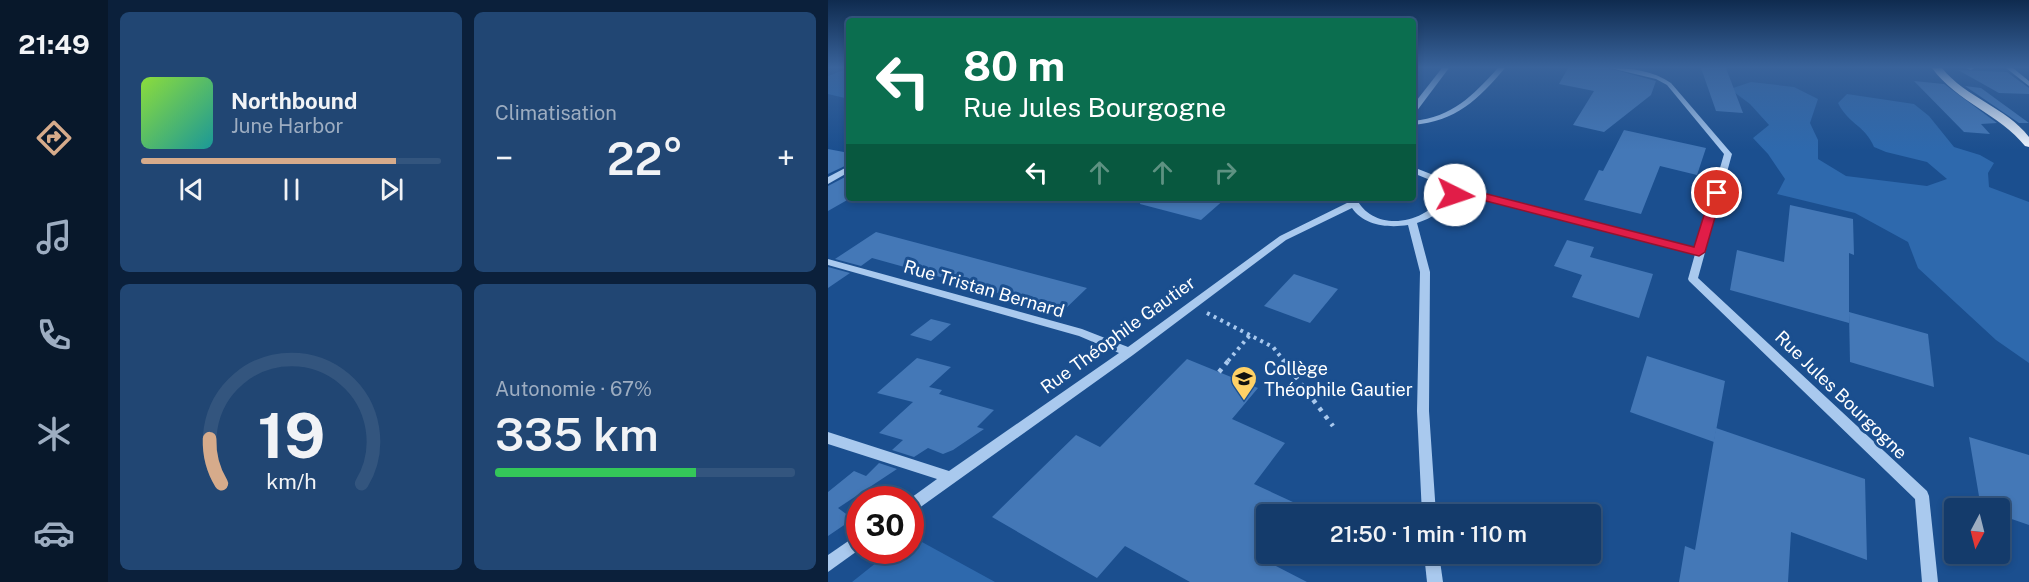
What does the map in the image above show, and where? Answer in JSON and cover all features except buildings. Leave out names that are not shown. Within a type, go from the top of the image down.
[{"type":"main road","points":[[1966,95],[2014,129],[2029,144]]},
{"type":"street","points":[[1416,123],[1442,120],[1465,106],[1476,95]]},
{"type":"street","name":"Rue Jules Bourgogne","points":[[1678,95],[1728,154],[1693,279],[1922,496],[1930,582]]},
{"type":"street","points":[[828,181],[846,171]]},
{"type":"street","points":[[1416,172],[1438,180],[1447,195]]},
{"type":"street","points":[[1447,195],[1487,197],[1699,252]]},
{"type":"street","points":[[1353,201],[1359,212],[1376,220],[1397,224],[1412,222],[1438,212],[1447,195]]},
{"type":"street","name":"Rue Théophile Gautier","points":[[924,496],[1129,352],[1283,238],[1353,201]]},
{"type":"street","points":[[1412,222],[1425,272],[1423,411],[1428,504]]},
{"type":"street","name":"Rue Tristan Bernard","points":[[828,262],[1082,333],[1129,352]]},
{"type":"street","points":[[828,438],[951,478]]},
{"type":"street","points":[[828,564],[846,550]]},
{"type":"street","points":[[1433,564],[1435,582]]},
{"type":"path","points":[[1193,305],[1273,346],[1333,426]]},
{"type":"path","points":[[1219,372],[1250,335]]},
{"type":"shaded area","points":[[1738,95],[1810,95],[1818,99],[1810,123],[1818,140],[1818,159],[1846,176],[1927,186],[1947,179],[1927,162],[1874,147],[1866,134],[1847,116],[1838,103],[1846,95],[1914,104],[1929,116],[1954,147],[1980,155],[1994,163],[1988,173],[1989,187],[2029,202],[2029,363],[1996,340],[1918,268],[1908,242],[1855,213],[1777,194],[1785,179],[1768,154],[1753,138],[1769,125],[1750,104]]},
{"type":"shaded area","points":[[924,543],[995,582],[852,582],[875,564],[924,564]]},
{"type":"place","name":"Collège Théophile Gautier","points":[[1244,402]]},
{"type":"route","points":[[1455,195],[1487,197],[1699,252],[1717,193]]}]
